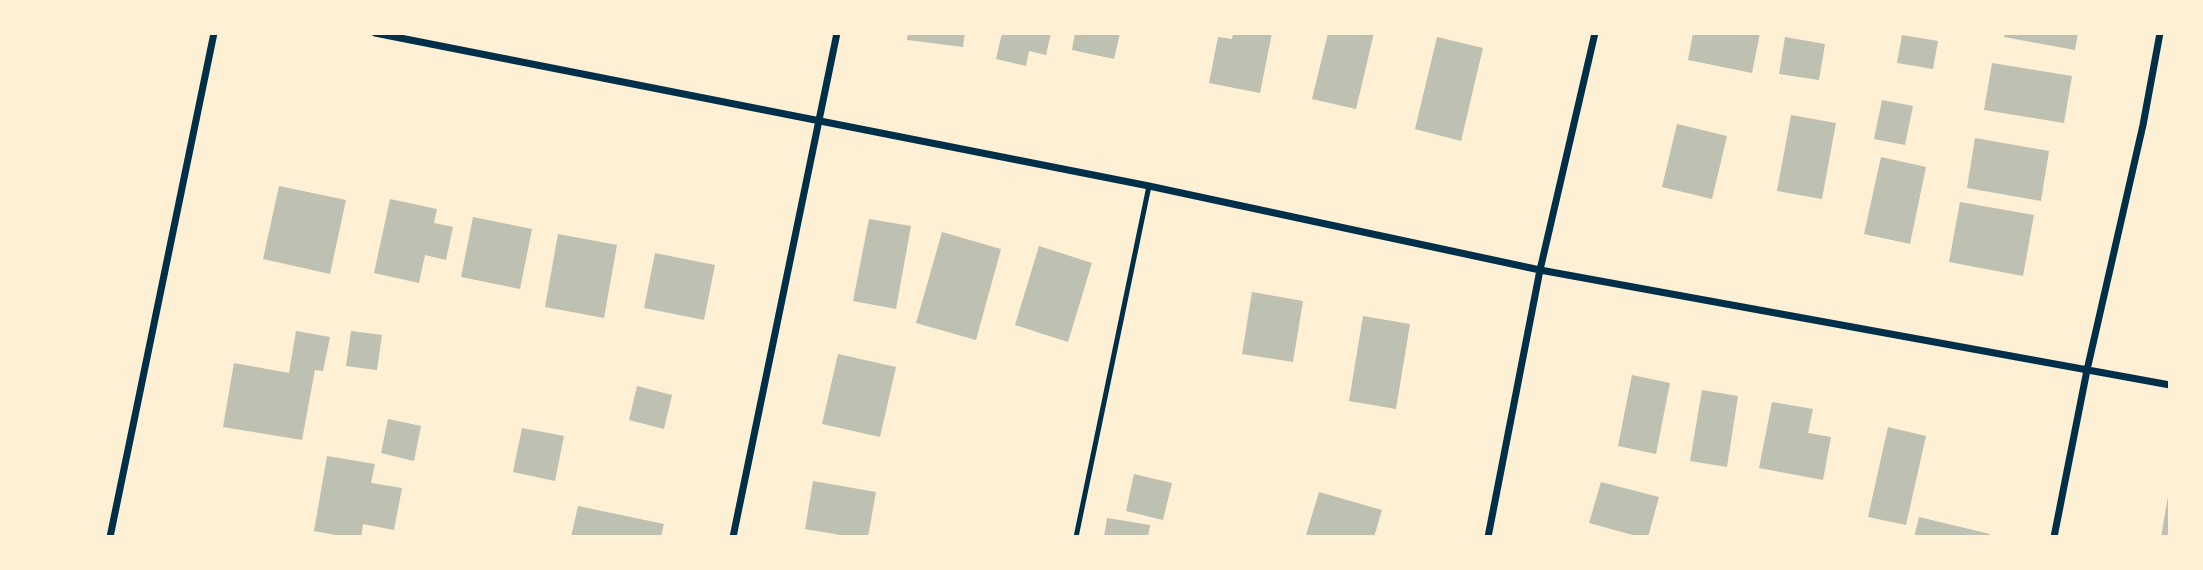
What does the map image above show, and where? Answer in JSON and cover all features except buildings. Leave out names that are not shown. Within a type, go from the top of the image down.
[{"type":"street","points":[[110,537],[215,33]]},
{"type":"street","points":[[375,33],[1149,187],[1540,270],[2170,385]]},
{"type":"street","points":[[733,537],[837,33]]},
{"type":"street","points":[[1488,537],[1540,270],[1595,33]]},
{"type":"street","points":[[2054,537],[2087,370],[2143,125],[2160,33]]},
{"type":"lane","points":[[1076,537],[1149,187]]}]
